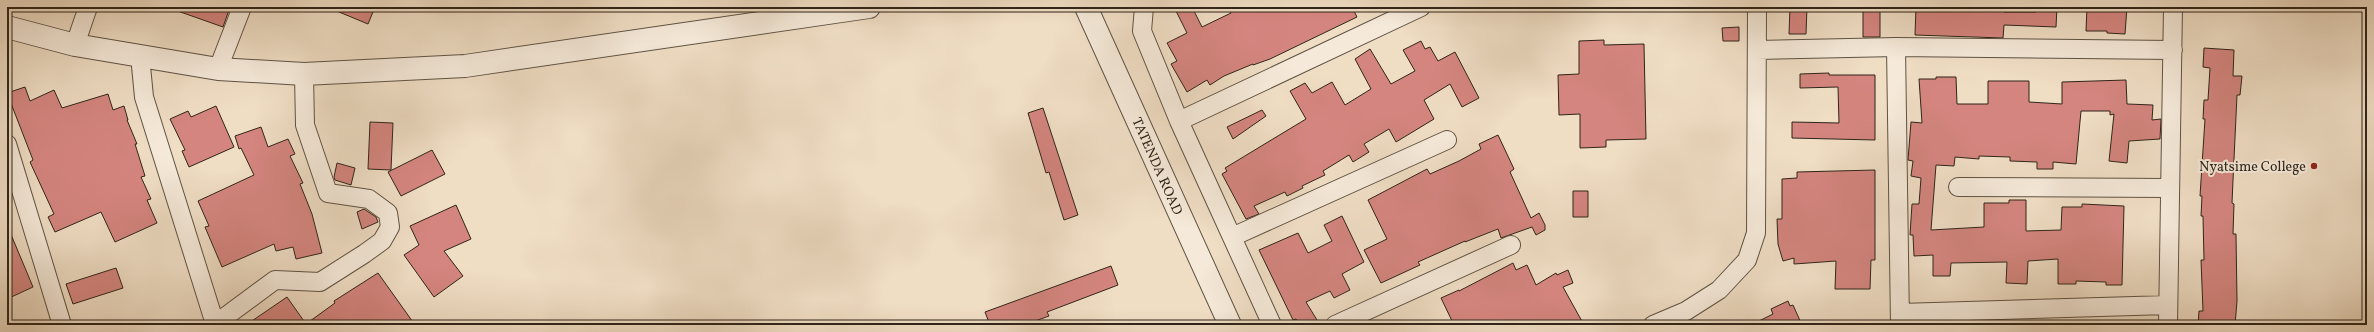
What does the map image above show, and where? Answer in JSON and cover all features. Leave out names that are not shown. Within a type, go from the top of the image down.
[{"type":"street","points":[[75,45],[88,7]]},
{"type":"street","points":[[218,69],[242,7]]},
{"type":"street","points":[[7,26],[75,45],[218,69],[304,74],[465,66],[869,7]]},
{"type":"street","name":"TATENDA ROAD","points":[[1086,7],[1230,325]]},
{"type":"street","points":[[1144,7],[1142,31],[1179,121],[1272,325]]},
{"type":"street","points":[[1179,121],[1421,7]]},
{"type":"street","points":[[1653,325],[1686,311],[1720,290],[1747,260],[1756,233],[1757,7]]},
{"type":"street","points":[[2168,325],[2173,7]]},
{"type":"street","points":[[1757,50],[1896,48],[2173,50]]},
{"type":"street","points":[[1896,48],[1900,319],[2168,305]]},
{"type":"street","points":[[140,56],[144,97],[214,325],[275,280],[320,282],[382,241],[390,227],[388,213],[370,199],[328,193],[305,125],[304,74]]},
{"type":"street","points":[[1232,237],[1447,140]]},
{"type":"street","points":[[7,144],[62,325]]},
{"type":"street","points":[[1958,187],[2170,188]]},
{"type":"street","points":[[1335,325],[1511,245]]},
{"type":"building","points":[[172,7],[230,7],[223,27],[172,9]]},
{"type":"building","points":[[327,7],[375,7],[368,24]]},
{"type":"building","points":[[1174,7],[1192,7],[1202,27],[1231,13],[1228,7],[1352,7],[1357,17],[1270,59],[1253,64],[1224,76],[1210,85],[1207,80],[1187,92],[1171,64],[1177,61],[1167,43],[1187,33]]},
{"type":"building","points":[[1790,7],[1807,7],[1806,34],[1789,34]]},
{"type":"building","points":[[1863,7],[1880,7],[1880,37],[1863,37]]},
{"type":"building","points":[[1916,7],[2004,7],[2004,12],[2036,12],[2036,7],[2057,7],[2056,27],[2004,25],[2003,38],[1915,35]]},
{"type":"building","points":[[2087,7],[2127,7],[2125,34],[2107,33],[2107,31],[2086,31]]},
{"type":"building","points":[[1739,27],[1739,41],[1723,41],[1722,28]]},
{"type":"building","points":[[1604,40],[1604,45],[1644,44],[1646,139],[1606,140],[1606,147],[1580,148],[1580,114],[1559,115],[1558,75],[1579,74],[1579,41]]},
{"type":"building","points":[[1421,41],[1425,49],[1430,47],[1438,61],[1455,52],[1479,98],[1462,107],[1450,84],[1424,100],[1434,119],[1396,142],[1389,129],[1364,144],[1369,152],[1353,162],[1349,155],[1323,171],[1325,175],[1302,186],[1303,188],[1287,196],[1285,192],[1254,206],[1259,214],[1246,219],[1222,174],[1227,171],[1225,168],[1306,119],[1290,91],[1305,83],[1312,93],[1332,82],[1345,105],[1371,89],[1355,59],[1370,49],[1391,84],[1415,71],[1403,50]]},
{"type":"building","points":[[2204,48],[2234,50],[2233,76],[2242,76],[2240,95],[2237,95],[2232,203],[2234,204],[2233,234],[2236,234],[2237,301],[2235,325],[2198,325],[2199,311],[2203,311],[2201,260],[2204,260],[2203,216],[2201,216],[2202,196],[2200,196],[2205,119],[2203,119],[2204,100],[2208,100],[2210,68],[2203,67]]},
{"type":"building","points":[[1829,73],[1829,75],[1875,75],[1875,140],[1792,138],[1792,122],[1839,123],[1838,87],[1800,88],[1800,74]]},
{"type":"building","points":[[1936,77],[1956,77],[1957,104],[1988,104],[1988,81],[2029,81],[2029,102],[2062,104],[2062,82],[2126,80],[2127,104],[2153,105],[2152,120],[2161,119],[2160,139],[2129,141],[2127,163],[2109,161],[2114,114],[2110,115],[2110,111],[2081,111],[2076,164],[2053,162],[2053,169],[2037,169],[2037,162],[2010,161],[2010,157],[1979,156],[1979,159],[1955,157],[1954,166],[1936,165],[1931,230],[1984,227],[1984,203],[2009,203],[2009,200],[2026,200],[2026,231],[2061,230],[2062,207],[2082,207],[2082,204],[2124,206],[2122,285],[2106,285],[2106,282],[2076,281],[2076,284],[2058,284],[2058,259],[2028,261],[2027,284],[2006,283],[2007,262],[1951,263],[1950,276],[1933,276],[1933,255],[1914,256],[1913,235],[1910,235],[1912,204],[1919,204],[1921,178],[1911,176],[1913,161],[1908,160],[1911,122],[1922,123],[1919,79],[1936,79]]},
{"type":"building","points":[[25,87],[30,101],[54,90],[62,108],[108,94],[113,110],[124,106],[127,120],[137,144],[135,144],[145,176],[141,177],[151,199],[147,200],[157,223],[115,242],[101,212],[55,232],[48,217],[54,214],[30,162],[33,160],[7,93]]},
{"type":"building","points":[[216,106],[234,147],[189,167],[182,151],[185,150],[170,119],[188,111],[191,117]]},
{"type":"building","points":[[1043,108],[1078,215],[1064,220],[1049,172],[1046,173],[1028,113]]},
{"type":"building","points":[[1262,110],[1266,116],[1233,139],[1227,127]]},
{"type":"building","points":[[370,122],[393,123],[391,170],[368,169]]},
{"type":"building","points":[[261,127],[268,147],[288,139],[295,154],[290,156],[303,183],[300,184],[312,214],[322,253],[296,259],[293,247],[276,251],[274,244],[222,267],[205,227],[209,226],[198,201],[254,175],[241,148],[239,149],[235,136]]},
{"type":"building","points":[[1498,135],[1514,169],[1510,172],[1531,218],[1539,213],[1545,225],[1545,230],[1536,235],[1532,227],[1501,238],[1498,229],[1465,241],[1418,262],[1420,265],[1381,283],[1364,250],[1387,239],[1368,200],[1427,169],[1430,174],[1459,161],[1481,149],[1479,144]]},
{"type":"building","points":[[432,150],[445,174],[401,196],[388,172]]},
{"type":"building","points":[[337,163],[355,168],[351,185],[335,180],[334,177]]},
{"type":"building","points":[[1875,170],[1875,260],[1871,260],[1870,289],[1835,289],[1836,261],[1794,264],[1794,258],[1783,261],[1778,244],[1777,219],[1782,219],[1782,179],[1797,178],[1797,172]]},
{"type":"building","points":[[1573,191],[1588,191],[1588,217],[1573,217]]},
{"type":"building","points":[[456,205],[471,239],[444,251],[463,276],[434,297],[404,255],[419,245],[410,226]]},
{"type":"building","points":[[364,209],[376,217],[378,222],[362,229],[357,212]]},
{"type":"building","points":[[1342,216],[1364,262],[1342,274],[1350,290],[1334,298],[1330,291],[1306,302],[1317,320],[1310,325],[1300,325],[1296,319],[1293,320],[1259,250],[1298,233],[1308,253],[1332,241],[1324,225]]},
{"type":"building","points":[[7,225],[33,287],[7,299]]},
{"type":"building","points":[[1513,263],[1516,270],[1527,265],[1536,285],[1556,273],[1557,275],[1568,270],[1573,283],[1563,287],[1584,325],[1454,325],[1441,298],[1459,291]]},
{"type":"building","points":[[1111,266],[1118,285],[1047,312],[1049,316],[1024,325],[990,325],[985,312]]},
{"type":"building","points":[[116,268],[123,288],[73,304],[66,284]]},
{"type":"building","points":[[378,273],[415,325],[246,325],[287,297],[306,324],[335,303],[334,301]]},
{"type":"building","points":[[1788,301],[1790,306],[1793,305],[1802,325],[1751,325],[1773,314],[1771,309]]},
{"type":"place","name":"Nyatsime College","points":[[2314,166]]}]
